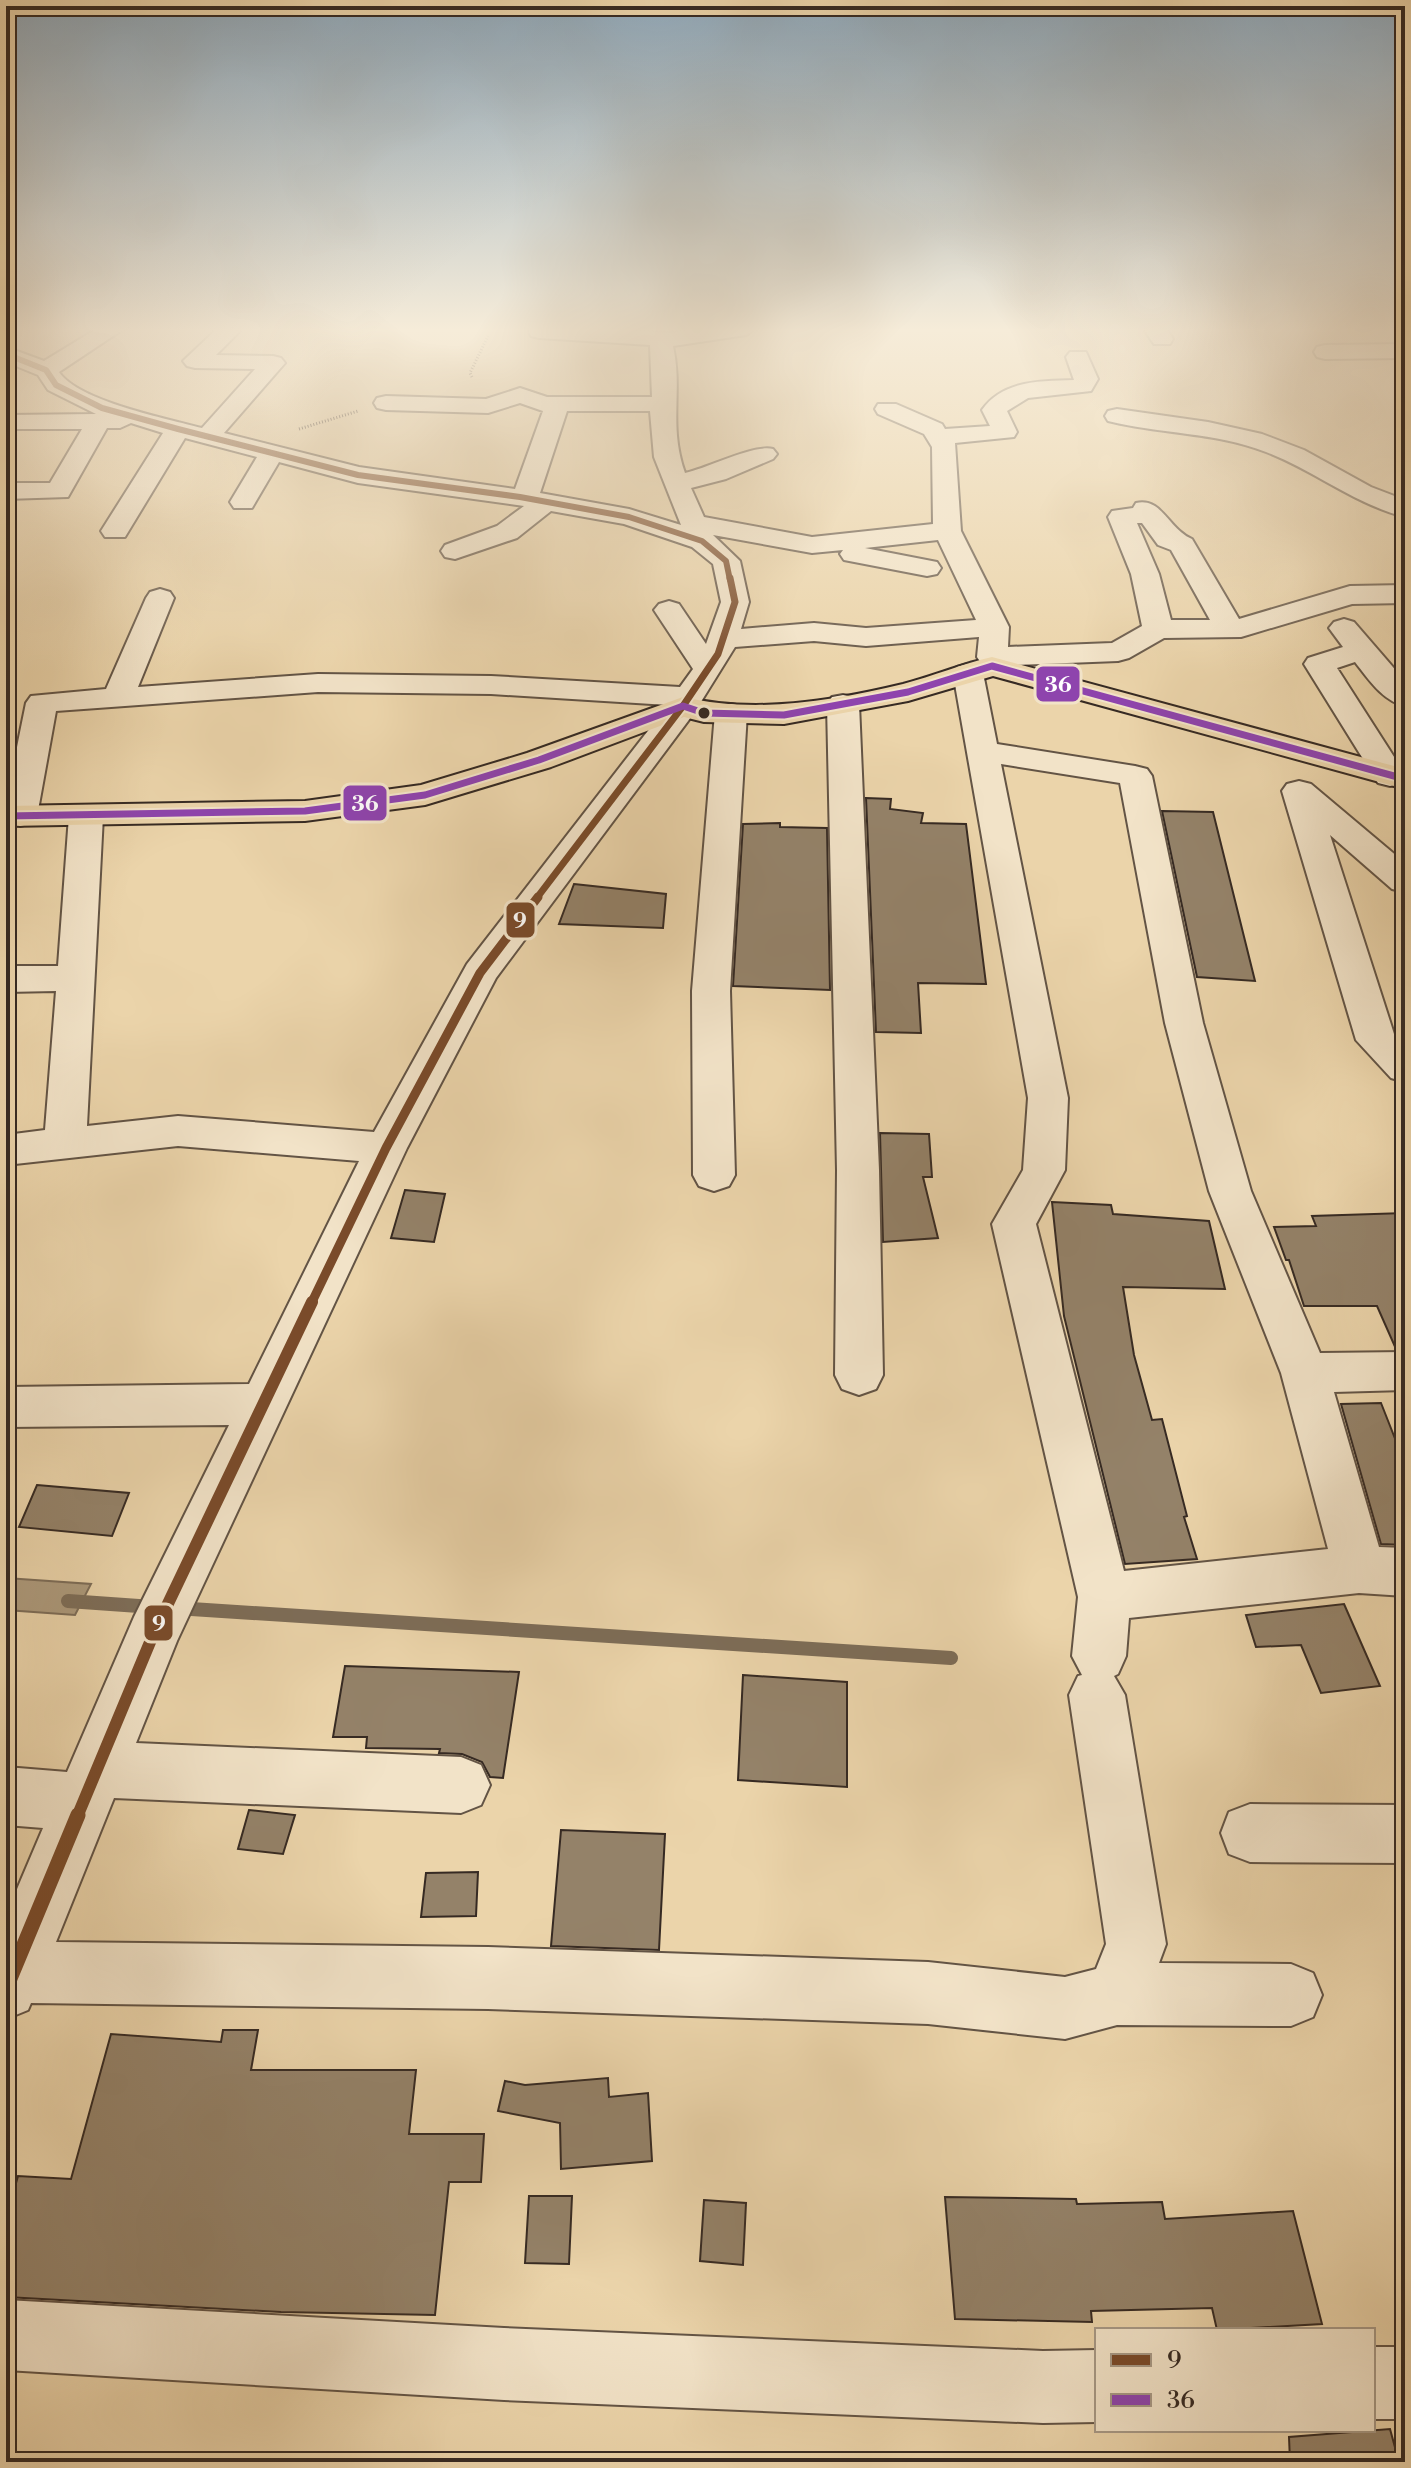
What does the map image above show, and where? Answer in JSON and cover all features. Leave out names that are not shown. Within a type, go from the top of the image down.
[{"type":"main road","points":[[13,816],[305,811],[425,795],[539,760],[686,701],[704,713],[784,715],[908,692],[984,665],[1398,778]]},
{"type":"street","points":[[6,491],[59,491],[86,443]]},
{"type":"street","points":[[115,531],[169,443]]},
{"type":"street","points":[[237,443],[358,475],[536,500],[698,532],[812,545],[927,568]]},
{"type":"street","points":[[455,551],[507,532],[536,500],[548,443]]},
{"type":"street","points":[[665,443],[676,483],[698,532],[726,561],[735,602],[723,639],[708,669],[686,701],[480,973],[386,1148],[153,1635],[10,1980],[488,1978],[928,1993],[1065,2008],[1117,1994],[1291,1995]]},
{"type":"street","points":[[943,443],[945,447],[942,464],[948,501],[947,531],[994,627],[984,665],[983,751],[1048,1098],[1044,1170],[1014,1224],[1104,1597],[1098,1676],[1136,1944],[1117,1994]]},
{"type":"street","points":[[1264,443],[1296,455],[1379,502],[1405,509]]},
{"type":"street","points":[[717,444],[731,459],[733,466]]},
{"type":"street","points":[[243,502],[265,450]]},
{"type":"street","points":[[676,483],[717,474],[764,454]]},
{"type":"street","points":[[1158,629],[1145,574],[1121,517],[1147,511],[1168,539],[1182,545],[1230,628]]},
{"type":"street","points":[[812,545],[947,531]]},
{"type":"street","points":[[984,665],[1118,652],[1158,629],[1241,628],[1350,595],[1405,594]]},
{"type":"street","points":[[119,696],[160,598]]},
{"type":"street","points":[[1320,604],[1385,680],[1405,697]]},
{"type":"street","points":[[669,610],[708,669]]},
{"type":"street","points":[[723,639],[814,632],[866,637],[994,627]]},
{"type":"street","points":[[1361,651],[1319,664],[1398,778]]},
{"type":"street","points":[[13,816],[42,703],[318,683],[491,685],[686,701]]},
{"type":"street","points":[[843,704],[858,1170],[859,1375]]},
{"type":"street","points":[[714,1175],[711,991],[731,713]]},
{"type":"street","points":[[983,751],[1135,776],[1163,931],[1184,1023],[1230,1191],[1382,1570],[1104,1597]]},
{"type":"street","points":[[1405,881],[1299,791],[1376,1040],[1405,1068]]},
{"type":"street","points":[[65,1143],[86,816]]},
{"type":"street","points":[[6,979],[76,978]]},
{"type":"street","points":[[6,1150],[178,1131],[386,1148]]},
{"type":"street","points":[[1305,1373],[1405,1371]]},
{"type":"street","points":[[6,1407],[262,1404]]},
{"type":"street","points":[[6,1796],[90,1786],[461,1785]]},
{"type":"street","points":[[1250,1833],[1405,1834]]},
{"type":"street","points":[[6,2335],[504,2364],[1043,2387],[1095,2386]]},
{"type":"street","points":[[1375,2383],[1405,2383]]},
{"type":"path","points":[[265,450],[278,443]]},
{"type":"shaded area","points":[[6,1578],[91,1584],[75,1615],[6,1610]]},
{"type":"building","points":[[866,798],[891,799],[890,809],[923,813],[921,823],[966,824],[986,984],[918,983],[921,1033],[876,1032]]},
{"type":"building","points":[[1162,811],[1213,812],[1255,981],[1197,977]]},
{"type":"building","points":[[780,823],[780,827],[827,828],[830,990],[733,986],[743,824]]},
{"type":"building","points":[[574,884],[666,894],[663,928],[559,924]]},
{"type":"building","points":[[880,1133],[929,1134],[932,1177],[923,1177],[938,1238],[883,1242]]},
{"type":"building","points":[[405,1190],[445,1194],[434,1242],[391,1238]]},
{"type":"building","points":[[1052,1202],[1111,1205],[1113,1214],[1209,1221],[1225,1289],[1123,1287],[1134,1355],[1152,1420],[1162,1419],[1187,1516],[1184,1517],[1197,1559],[1125,1564],[1064,1316]]},
{"type":"building","points":[[1405,1213],[1405,1349],[1396,1349],[1377,1306],[1304,1306],[1274,1227],[1316,1226],[1312,1216]]},
{"type":"building","points":[[1381,1403],[1405,1464],[1405,1545],[1381,1544],[1341,1404]]},
{"type":"building","points":[[37,1485],[129,1493],[112,1536],[19,1527]]},
{"type":"building","points":[[1344,1604],[1380,1686],[1321,1693],[1301,1645],[1256,1647],[1246,1615]]},
{"type":"building","points":[[345,1666],[519,1672],[503,1778],[490,1777],[482,1762],[462,1754],[439,1753],[440,1749],[366,1748],[367,1737],[333,1737]]},
{"type":"building","points":[[743,1675],[847,1682],[847,1787],[738,1780]]},
{"type":"building","points":[[249,1810],[295,1815],[283,1854],[238,1849]]},
{"type":"building","points":[[561,1830],[665,1834],[659,1950],[551,1946]]},
{"type":"building","points":[[478,1872],[476,1916],[421,1917],[426,1873]]},
{"type":"building","points":[[223,2030],[258,2030],[251,2070],[416,2070],[409,2134],[484,2134],[481,2182],[449,2182],[435,2315],[281,2312],[6,2297],[6,2219],[18,2176],[71,2179],[111,2034],[221,2042]]},
{"type":"building","points":[[608,2078],[609,2097],[648,2093],[652,2161],[561,2169],[560,2123],[498,2111],[505,2081],[525,2085]]},
{"type":"building","points":[[529,2196],[572,2196],[569,2264],[525,2263]]},
{"type":"building","points":[[945,2197],[1076,2199],[1077,2204],[1162,2202],[1165,2219],[1293,2211],[1322,2324],[1217,2328],[1212,2308],[1091,2311],[1092,2322],[955,2319]]},
{"type":"building","points":[[704,2200],[746,2203],[743,2265],[700,2261]]},
{"type":"building","points":[[1390,2429],[1399,2462],[1290,2462],[1289,2437]]},
{"type":"waterway","points":[[68,1601],[153,1607]]},
{"type":"waterway","points":[[176,1608],[951,1658]]},
{"type":"transit line","name":"9","points":[[6,1988],[153,1635],[386,1148],[480,973],[683,706],[718,654],[735,602],[726,561],[702,541],[629,517],[520,497],[358,475],[233,443]]},
{"type":"transit line","name":"36","points":[[6,816],[305,811],[425,795],[539,760],[683,706],[704,713],[784,715],[908,692],[992,666],[1405,779]]}]
